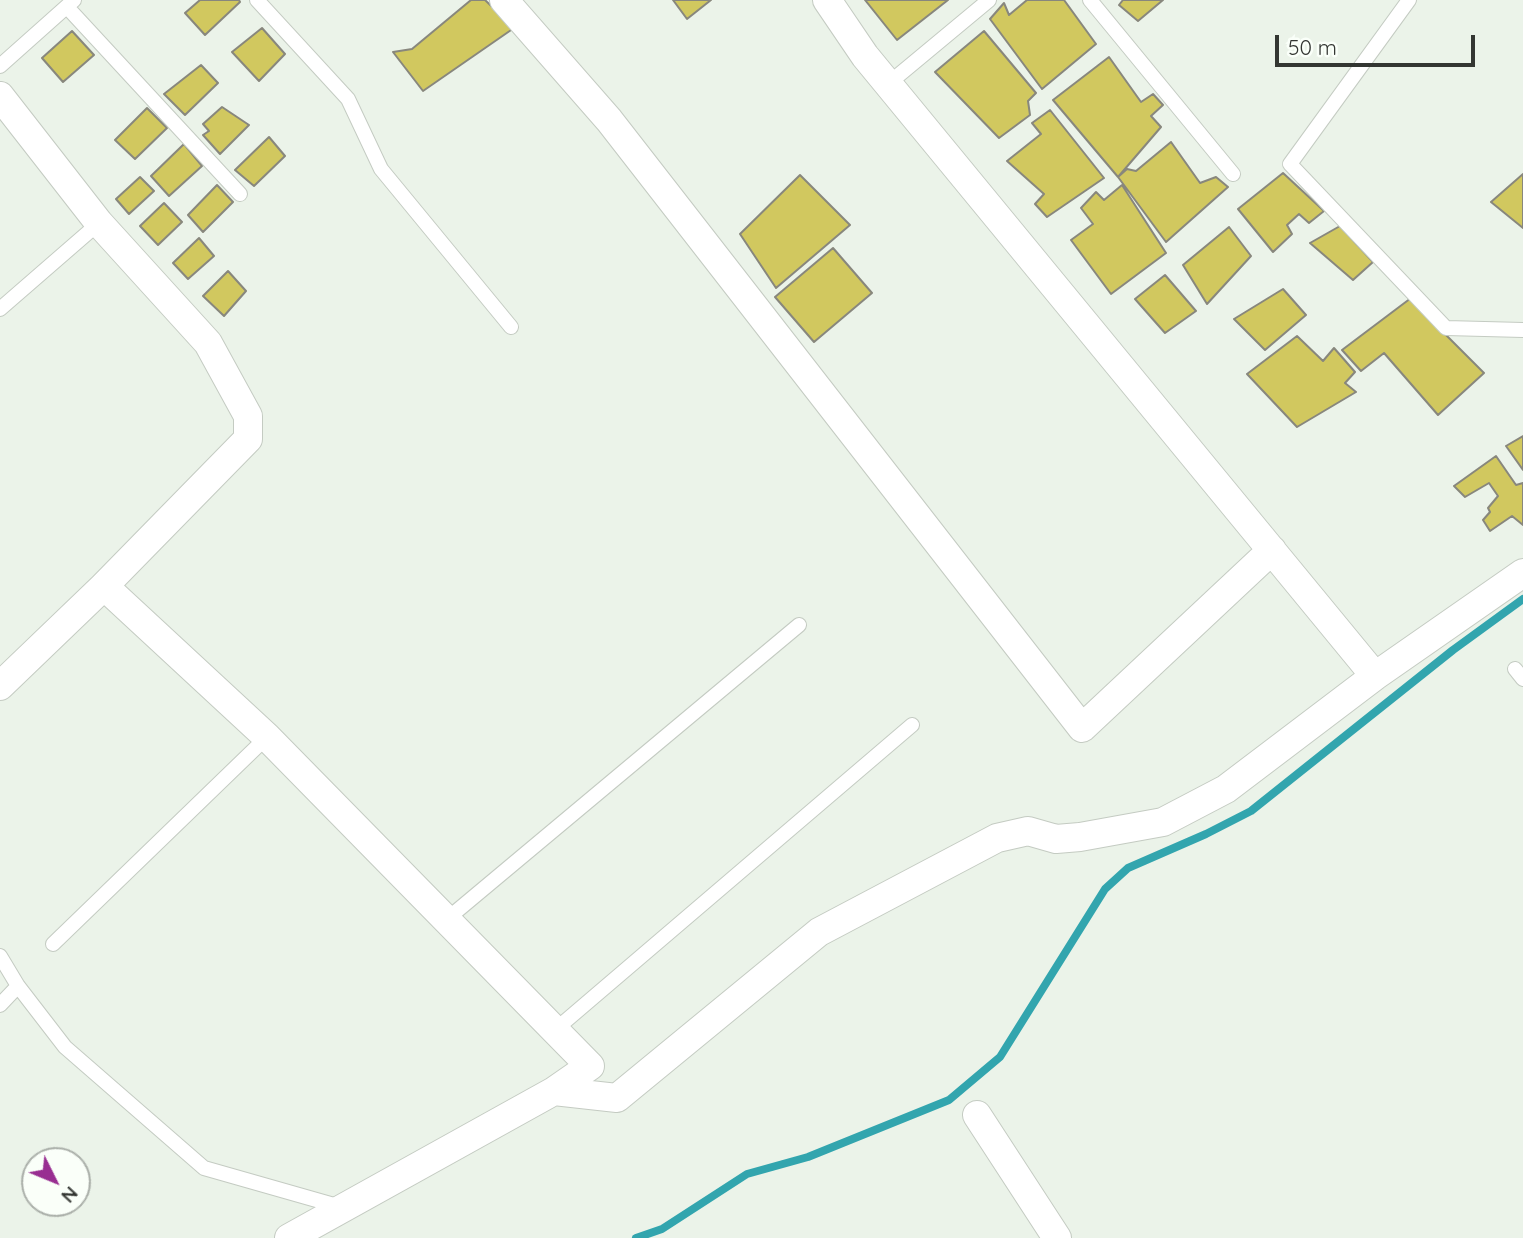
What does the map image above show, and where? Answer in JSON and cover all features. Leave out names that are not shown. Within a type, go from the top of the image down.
[{"type":"street","points":[[504,0],[609,120],[1082,728],[1272,550]]},
{"type":"street","points":[[827,0],[865,56],[1375,676]]},
{"type":"street","points":[[0,96],[99,223],[208,343],[248,416],[248,439],[104,586],[0,686]]},
{"type":"street","points":[[554,1091],[617,1098],[820,932],[997,838],[1028,831],[1056,839],[1080,837],[1163,822],[1226,789],[1375,676],[1523,573]]},
{"type":"street","points":[[104,586],[267,737],[590,1066],[554,1091],[289,1238]]},
{"type":"street","points":[[977,1115],[1056,1238]]},
{"type":"lane","points":[[257,0],[348,99],[381,169],[511,327]]},
{"type":"lane","points":[[888,84],[989,0]]},
{"type":"lane","points":[[1090,0],[1233,174]]},
{"type":"lane","points":[[1409,0],[1290,164],[1446,328],[1523,330]]},
{"type":"lane","points":[[0,66],[71,3],[240,194]]},
{"type":"lane","points":[[0,309],[99,223]]},
{"type":"lane","points":[[446,920],[799,625]]},
{"type":"lane","points":[[555,1030],[912,725]]},
{"type":"lane","points":[[53,944],[267,737]]},
{"type":"lane","points":[[0,956],[18,986],[65,1047],[204,1168],[341,1207]]},
{"type":"lane","points":[[0,1005],[18,986]]},
{"type":"building","points":[[200,0],[240,2],[205,35],[185,13]]},
{"type":"building","points":[[471,0],[485,0],[514,28],[423,91],[393,52],[412,49]]},
{"type":"building","points":[[673,0],[711,0],[687,19]]},
{"type":"building","points":[[865,0],[948,0],[897,40]]},
{"type":"building","points":[[1027,0],[1064,0],[1096,44],[1042,89],[990,19],[1004,3],[1009,15]]},
{"type":"building","points":[[1123,0],[1163,0],[1138,21],[1119,5]]},
{"type":"building","points":[[262,28],[285,54],[259,81],[232,52]]},
{"type":"building","points":[[72,31],[94,55],[63,82],[42,58]]},
{"type":"building","points":[[984,31],[1036,93],[1028,101],[1030,115],[999,138],[935,72]]},
{"type":"building","points":[[1109,57],[1141,102],[1153,94],[1163,105],[1151,116],[1161,127],[1118,177],[1053,100]]},
{"type":"building","points":[[201,65],[218,83],[185,115],[164,94]]},
{"type":"building","points":[[222,107],[249,125],[220,154],[203,135],[209,131],[203,124]]},
{"type":"building","points":[[147,108],[167,128],[135,159],[115,140]]},
{"type":"building","points":[[1050,110],[1104,178],[1047,217],[1035,204],[1044,194],[1007,161],[1041,134],[1032,123]]},
{"type":"building","points":[[269,137],[285,156],[254,186],[235,170]]},
{"type":"building","points":[[1171,142],[1200,183],[1216,177],[1228,187],[1166,242],[1118,177],[1127,169],[1136,171]]},
{"type":"building","points":[[184,144],[202,166],[169,196],[151,176]]},
{"type":"building","points":[[1283,173],[1324,211],[1309,223],[1299,214],[1287,225],[1292,234],[1273,252],[1238,209]]},
{"type":"building","points":[[1523,174],[1523,228],[1491,202]]},
{"type":"building","points":[[800,175],[850,225],[776,288],[740,234]]},
{"type":"building","points":[[140,177],[154,191],[129,214],[116,199]]},
{"type":"building","points":[[217,185],[233,202],[203,232],[188,215]]},
{"type":"building","points":[[1122,185],[1166,253],[1111,294],[1071,240],[1093,224],[1081,208],[1096,192],[1104,200]]},
{"type":"building","points":[[164,203],[182,222],[158,245],[140,226]]},
{"type":"building","points":[[1340,226],[1373,262],[1353,280],[1310,243]]},
{"type":"building","points":[[1229,227],[1251,256],[1207,304],[1183,265]]},
{"type":"building","points":[[199,238],[214,256],[188,279],[173,263]]},
{"type":"building","points":[[833,248],[872,293],[814,342],[775,297]]},
{"type":"building","points":[[228,271],[246,291],[224,316],[203,296]]},
{"type":"building","points":[[1165,275],[1196,311],[1165,333],[1135,299]]},
{"type":"building","points":[[1283,289],[1306,315],[1265,350],[1234,319]]},
{"type":"building","points":[[1415,295],[1426,315],[1484,373],[1438,415],[1384,353],[1361,371],[1342,350]]},
{"type":"building","points":[[1297,336],[1323,361],[1334,348],[1355,372],[1345,383],[1356,392],[1297,427],[1247,374]]},
{"type":"building","points":[[1523,436],[1523,470],[1506,446]]},
{"type":"building","points":[[1496,456],[1516,485],[1523,483],[1523,525],[1512,516],[1490,531],[1483,520],[1490,512],[1488,508],[1498,496],[1489,483],[1465,497],[1454,486]]},
{"type":"waterway","points":[[636,1238],[662,1229],[747,1174],[808,1157],[949,1100],[1000,1057],[1105,889],[1128,868],[1251,811],[1453,650],[1523,599]]}]
